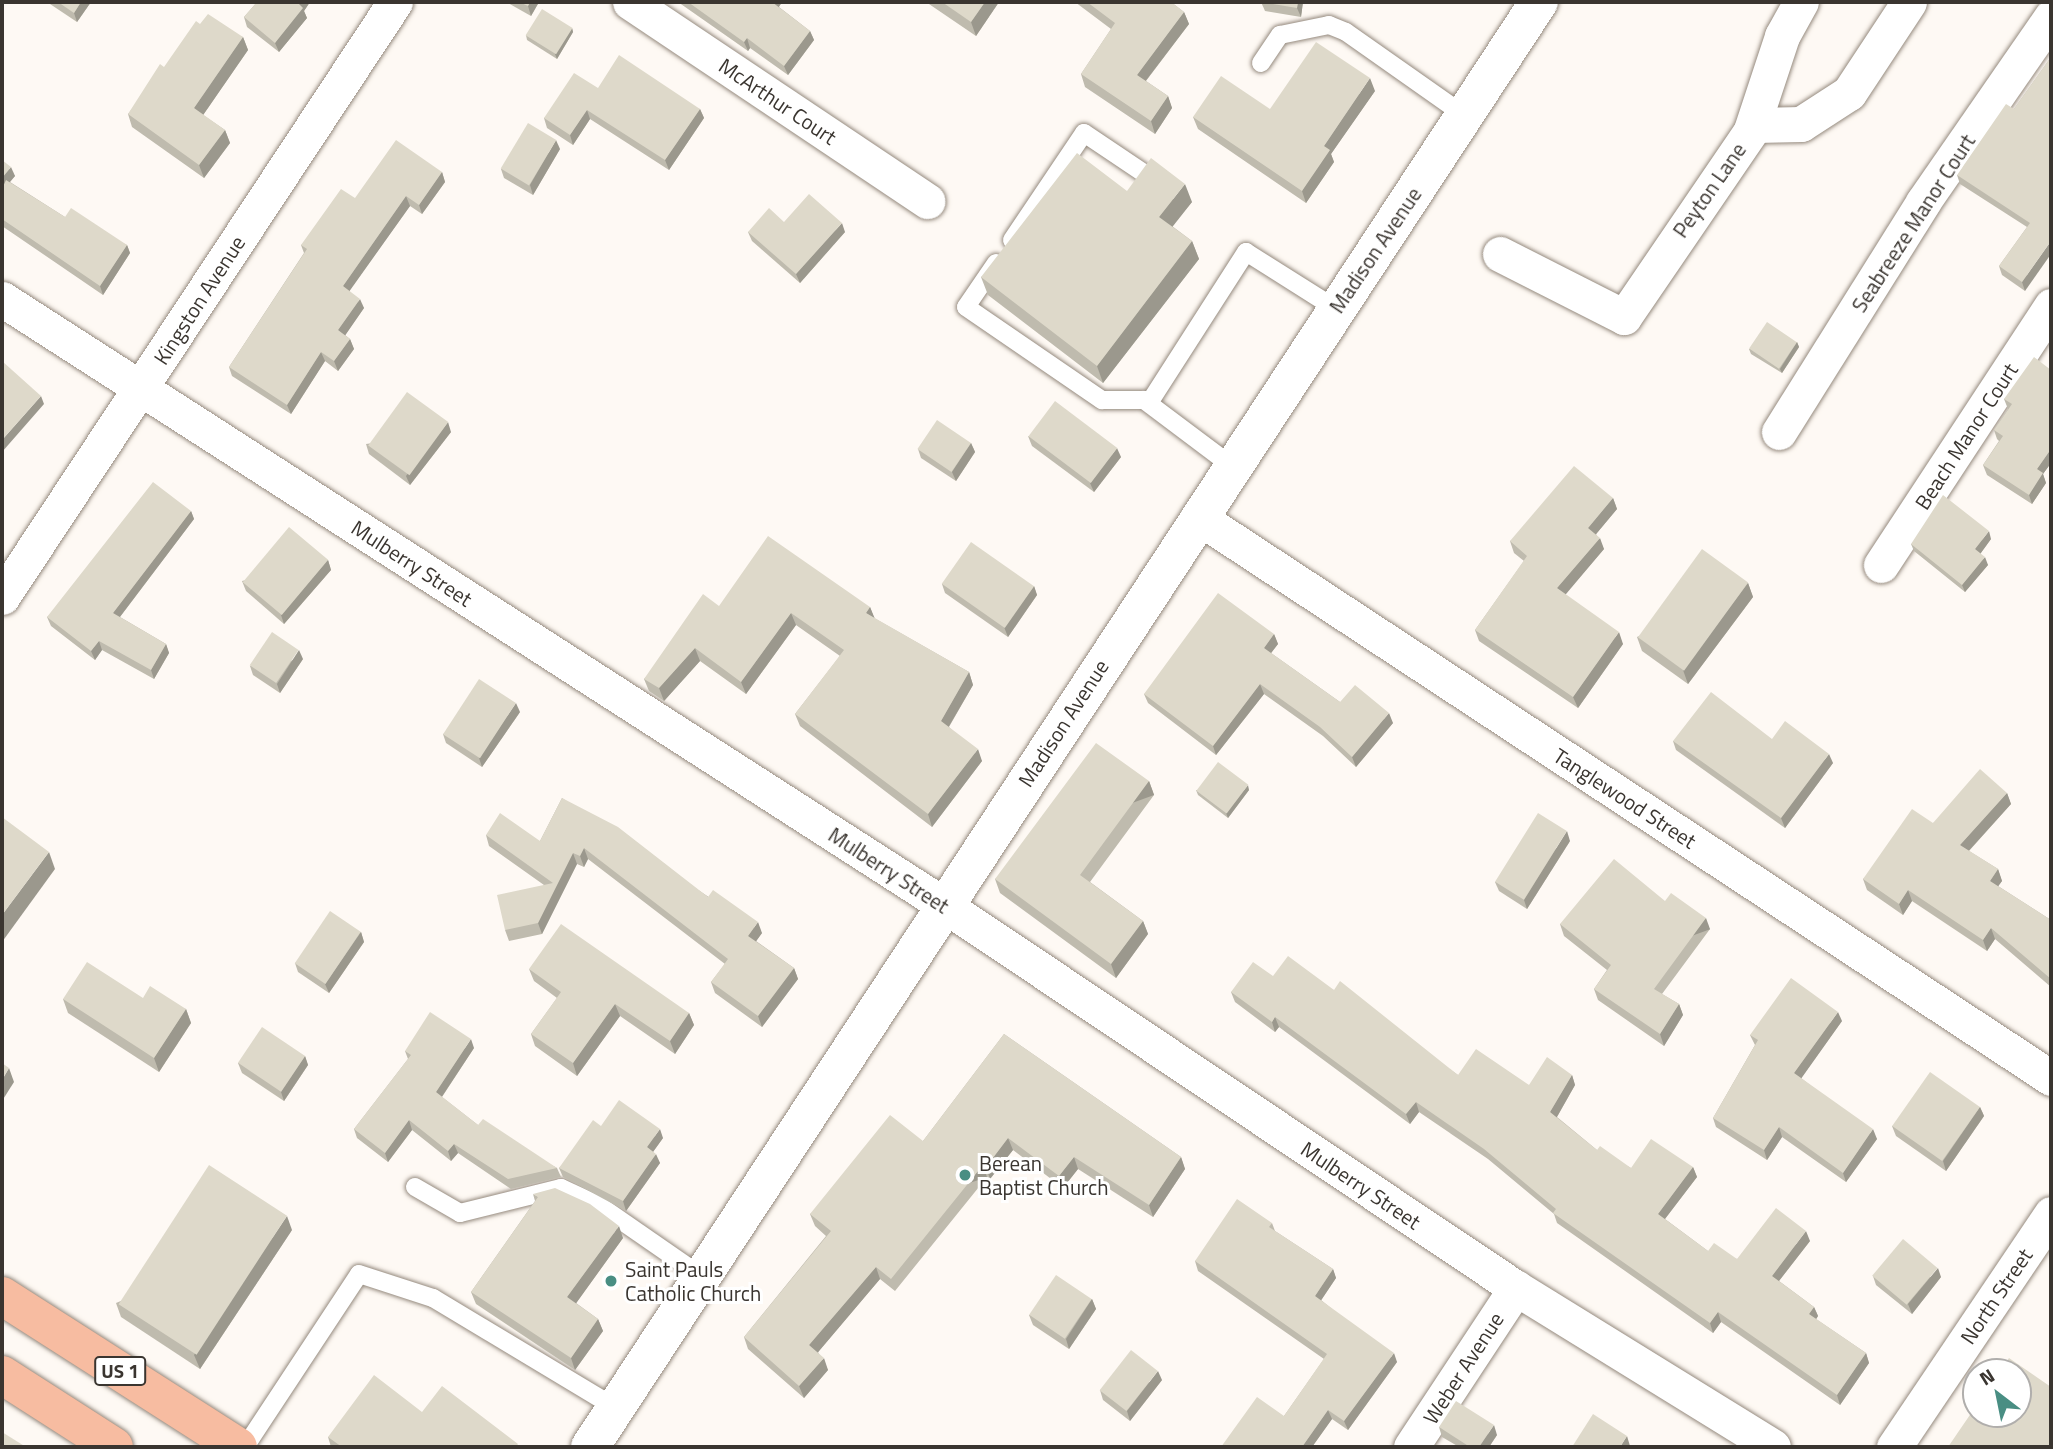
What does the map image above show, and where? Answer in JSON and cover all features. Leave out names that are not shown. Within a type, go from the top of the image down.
[{"type":"main road","name":"US 1","points":[[2,1296],[238,1447]]},
{"type":"main road","points":[[2,1375],[114,1447]]},
{"type":"street","name":"Kingston Avenue","points":[[2,597],[396,2]]},
{"type":"street","name":"McArthur Court","points":[[630,2],[927,201]]},
{"type":"street","name":"Madison Avenue","points":[[590,1447],[1198,517],[1539,2]]},
{"type":"street","points":[[1751,130],[1783,36],[1801,2]]},
{"type":"street","name":"Peyton Lane","points":[[1500,254],[1624,317],[1755,125],[1801,124],[1849,93],[1909,2]]},
{"type":"street","name":"Seabreeze Manor Court","points":[[1779,432],[1923,202],[2051,17]]},
{"type":"street","name":"Mulberry Street","points":[[2,299],[944,905],[1516,1288],[1773,1447]]},
{"type":"street","name":"Beach Manor Court","points":[[1881,565],[2051,306]]},
{"type":"street","name":"Tanglewood Street","points":[[1198,517],[2051,1078]]},
{"type":"street","name":"North Street","points":[[1894,1447],[2051,1214]]},
{"type":"street","name":"Weber Avenue","points":[[1411,1447],[1516,1288]]},
{"type":"lane","points":[[1261,63],[1280,35],[1329,25],[1346,32],[1464,115]]},
{"type":"lane","points":[[1142,172],[1084,133],[966,307],[1102,400],[1151,400],[1246,252],[1336,309]]},
{"type":"lane","points":[[1144,400],[1232,466]]},
{"type":"lane","points":[[415,1187],[460,1213],[562,1188],[600,1206],[701,1276]]},
{"type":"lane","points":[[245,1447],[359,1274],[433,1298],[616,1408]]},
{"type":"building","points":[[58,2],[81,2],[74,13]]},
{"type":"building","points":[[257,2],[300,2],[303,8],[275,43],[244,17]]},
{"type":"building","points":[[688,2],[772,2],[810,31],[784,66],[747,38],[744,42]]},
{"type":"building","points":[[942,2],[985,2],[971,22]]},
{"type":"building","points":[[1087,2],[1171,2],[1184,12],[1137,75],[1168,96],[1151,121],[1081,74],[1115,23]]},
{"type":"building","points":[[1261,2],[1298,2],[1297,8]]},
{"type":"building","points":[[542,9],[573,28],[556,54],[526,35]]},
{"type":"building","points":[[208,14],[243,37],[194,108],[225,130],[199,165],[128,114],[160,64],[164,67],[196,21],[200,24]]},
{"type":"building","points":[[1316,42],[1370,78],[1324,146],[1330,150],[1302,191],[1193,117],[1221,76],[1270,109]]},
{"type":"building","points":[[619,55],[700,109],[665,160],[587,110],[570,135],[544,118],[574,73],[598,88]]},
{"type":"building","points":[[2051,57],[2051,241],[2022,282],[1999,266],[2030,223],[1957,175],[2006,104],[2014,109]]},
{"type":"building","points":[[528,123],[556,140],[529,185],[501,168]]},
{"type":"building","points":[[396,140],[442,172],[419,205],[406,196],[343,286],[360,299],[338,330],[350,339],[334,361],[321,352],[287,405],[229,367],[307,249],[301,245],[341,189],[355,198]]},
{"type":"building","points":[[1077,153],[1127,191],[1151,158],[1185,184],[1159,217],[1192,241],[1097,366],[981,277]]},
{"type":"building","points":[[2,160],[11,167],[2,178]]},
{"type":"building","points":[[6,180],[65,217],[71,208],[127,245],[100,286],[2,219],[2,189]]},
{"type":"building","points":[[809,194],[842,223],[796,274],[748,232],[769,208],[784,222]]},
{"type":"building","points":[[1767,322],[1797,342],[1779,369],[1749,349]]},
{"type":"building","points":[[2034,357],[2051,370],[2051,449],[2037,469],[2043,473],[2029,495],[1983,465],[2003,436],[1994,430],[2012,404],[2004,399]]},
{"type":"building","points":[[2,361],[41,396],[2,440]]},
{"type":"building","points":[[407,392],[448,422],[409,475],[368,445]]},
{"type":"building","points":[[1055,401],[1117,448],[1091,483],[1029,436]]},
{"type":"building","points":[[937,420],[971,443],[951,472],[917,449]]},
{"type":"building","points":[[1574,466],[1613,498],[1588,528],[1600,538],[1557,588],[1619,632],[1573,697],[1475,630],[1527,556],[1510,541]]},
{"type":"building","points":[[153,482],[191,511],[113,613],[166,644],[151,670],[99,641],[91,651],[47,617]]},
{"type":"building","points":[[1943,495],[1989,531],[1975,549],[1985,557],[1962,585],[1911,544]]},
{"type":"building","points":[[289,527],[328,560],[282,615],[243,582]]},
{"type":"building","points":[[768,536],[870,607],[866,613],[969,672],[941,721],[978,749],[928,814],[795,714],[844,650],[791,613],[741,682],[695,648],[659,688],[644,679],[703,594],[719,606]]},
{"type":"building","points":[[971,542],[1034,586],[1005,628],[942,584]]},
{"type":"building","points":[[1702,549],[1748,583],[1684,671],[1638,637]]},
{"type":"building","points":[[1218,593],[1274,634],[1264,648],[1340,702],[1355,685],[1389,713],[1352,757],[1320,727],[1260,684],[1213,746],[1144,694]]},
{"type":"building","points":[[272,632],[299,650],[276,683],[250,665]]},
{"type":"building","points":[[479,679],[516,703],[480,758],[443,734]]},
{"type":"building","points":[[1711,692],[1772,739],[1785,721],[1829,754],[1781,818],[1673,741]]},
{"type":"building","points":[[1096,743],[1149,781],[1080,875],[1143,921],[1111,964],[995,879]]},
{"type":"building","points":[[1218,762],[1248,785],[1227,814],[1196,791]]},
{"type":"building","points":[[1980,769],[2007,793],[1960,845],[1998,869],[1990,881],[2051,920],[2051,979],[1991,928],[1983,940],[1908,890],[1899,904],[1863,879],[1912,809],[1933,823]]},
{"type":"building","points":[[562,798],[618,827],[708,897],[713,890],[758,922],[748,936],[794,968],[758,1016],[711,982],[728,959],[584,848],[580,856],[573,853],[538,923],[505,930],[497,895],[553,883],[486,835],[500,813],[540,841]]},
{"type":"building","points":[[1538,813],[1567,831],[1524,900],[1495,882]]},
{"type":"building","points":[[2,817],[49,852],[2,915]]},
{"type":"building","points":[[1614,859],[1665,901],[1671,893],[1706,918],[1654,989],[1679,1004],[1660,1034],[1594,989],[1611,965],[1560,924]]},
{"type":"building","points":[[330,911],[361,932],[325,984],[295,963]]},
{"type":"building","points":[[561,924],[689,1013],[670,1041],[615,1004],[573,1063],[531,1034],[561,992],[529,969]]},
{"type":"building","points":[[1288,956],[1334,990],[1340,981],[1458,1075],[1476,1049],[1529,1085],[1547,1057],[1572,1075],[1550,1112],[1597,1150],[1600,1146],[1631,1168],[1651,1139],[1693,1167],[1658,1214],[1708,1251],[1714,1243],[1737,1259],[1776,1208],[1806,1231],[1772,1276],[1814,1307],[1809,1314],[1866,1353],[1837,1395],[1718,1312],[1710,1323],[1553,1213],[1556,1209],[1484,1149],[1416,1102],[1406,1114],[1275,1017],[1272,1022],[1231,992],[1253,962],[1273,976]]},
{"type":"building","points":[[87,962],[143,998],[150,986],[186,1009],[154,1058],[63,999]]},
{"type":"building","points":[[1791,978],[1838,1012],[1794,1073],[1873,1129],[1843,1173],[1779,1127],[1764,1150],[1713,1118],[1758,1040],[1750,1035]]},
{"type":"building","points":[[430,1012],[471,1039],[436,1092],[478,1125],[483,1119],[557,1168],[508,1179],[454,1144],[448,1151],[409,1120],[385,1153],[354,1129],[411,1055],[405,1051]]},
{"type":"building","points":[[262,1027],[305,1056],[281,1092],[238,1063]]},
{"type":"building","points":[[1004,1034],[1181,1157],[1149,1205],[1074,1157],[1059,1176],[1008,1138],[891,1279],[876,1267],[809,1345],[824,1358],[799,1386],[744,1337],[831,1231],[810,1214],[890,1115],[923,1141]]},
{"type":"building","points":[[2,1063],[9,1068],[2,1080]]},
{"type":"building","points":[[1930,1072],[1980,1107],[1942,1161],[1892,1126]]},
{"type":"building","points":[[619,1100],[660,1129],[647,1147],[656,1154],[623,1201],[559,1168],[593,1120],[601,1126]]},
{"type":"building","points":[[209,1165],[287,1216],[197,1355],[119,1304]]},
{"type":"building","points":[[555,1188],[590,1204],[619,1226],[567,1297],[598,1319],[571,1358],[471,1292],[538,1197],[533,1194]]},
{"type":"building","points":[[1237,1199],[1272,1223],[1269,1227],[1333,1269],[1315,1296],[1394,1353],[1344,1421],[1328,1410],[1302,1447],[1221,1447],[1257,1397],[1284,1416],[1327,1354],[1195,1261]]},
{"type":"building","points":[[1903,1239],[1937,1268],[1907,1305],[1872,1276]]},
{"type":"building","points":[[1056,1275],[1092,1299],[1065,1339],[1029,1315]]},
{"type":"building","points":[[1131,1350],[1158,1371],[1126,1411],[1100,1390]]},
{"type":"building","points":[[2032,1374],[2051,1387],[2051,1447],[1948,1447],[1962,1426],[2032,1428]]},
{"type":"building","points":[[374,1375],[422,1412],[442,1386],[518,1444],[516,1447],[342,1447],[328,1437]]},
{"type":"building","points":[[1456,1401],[1494,1425],[1479,1447],[1470,1447],[1439,1427]]},
{"type":"building","points":[[1593,1414],[1627,1436],[1620,1447],[1572,1447]]},
{"type":"building","points":[[2,1432],[26,1447],[2,1447]]},
{"type":"place","name":"Berean Baptist Church","points":[[965,1175]]},
{"type":"place","name":"Saint Pauls Catholic Church","points":[[611,1281]]}]
